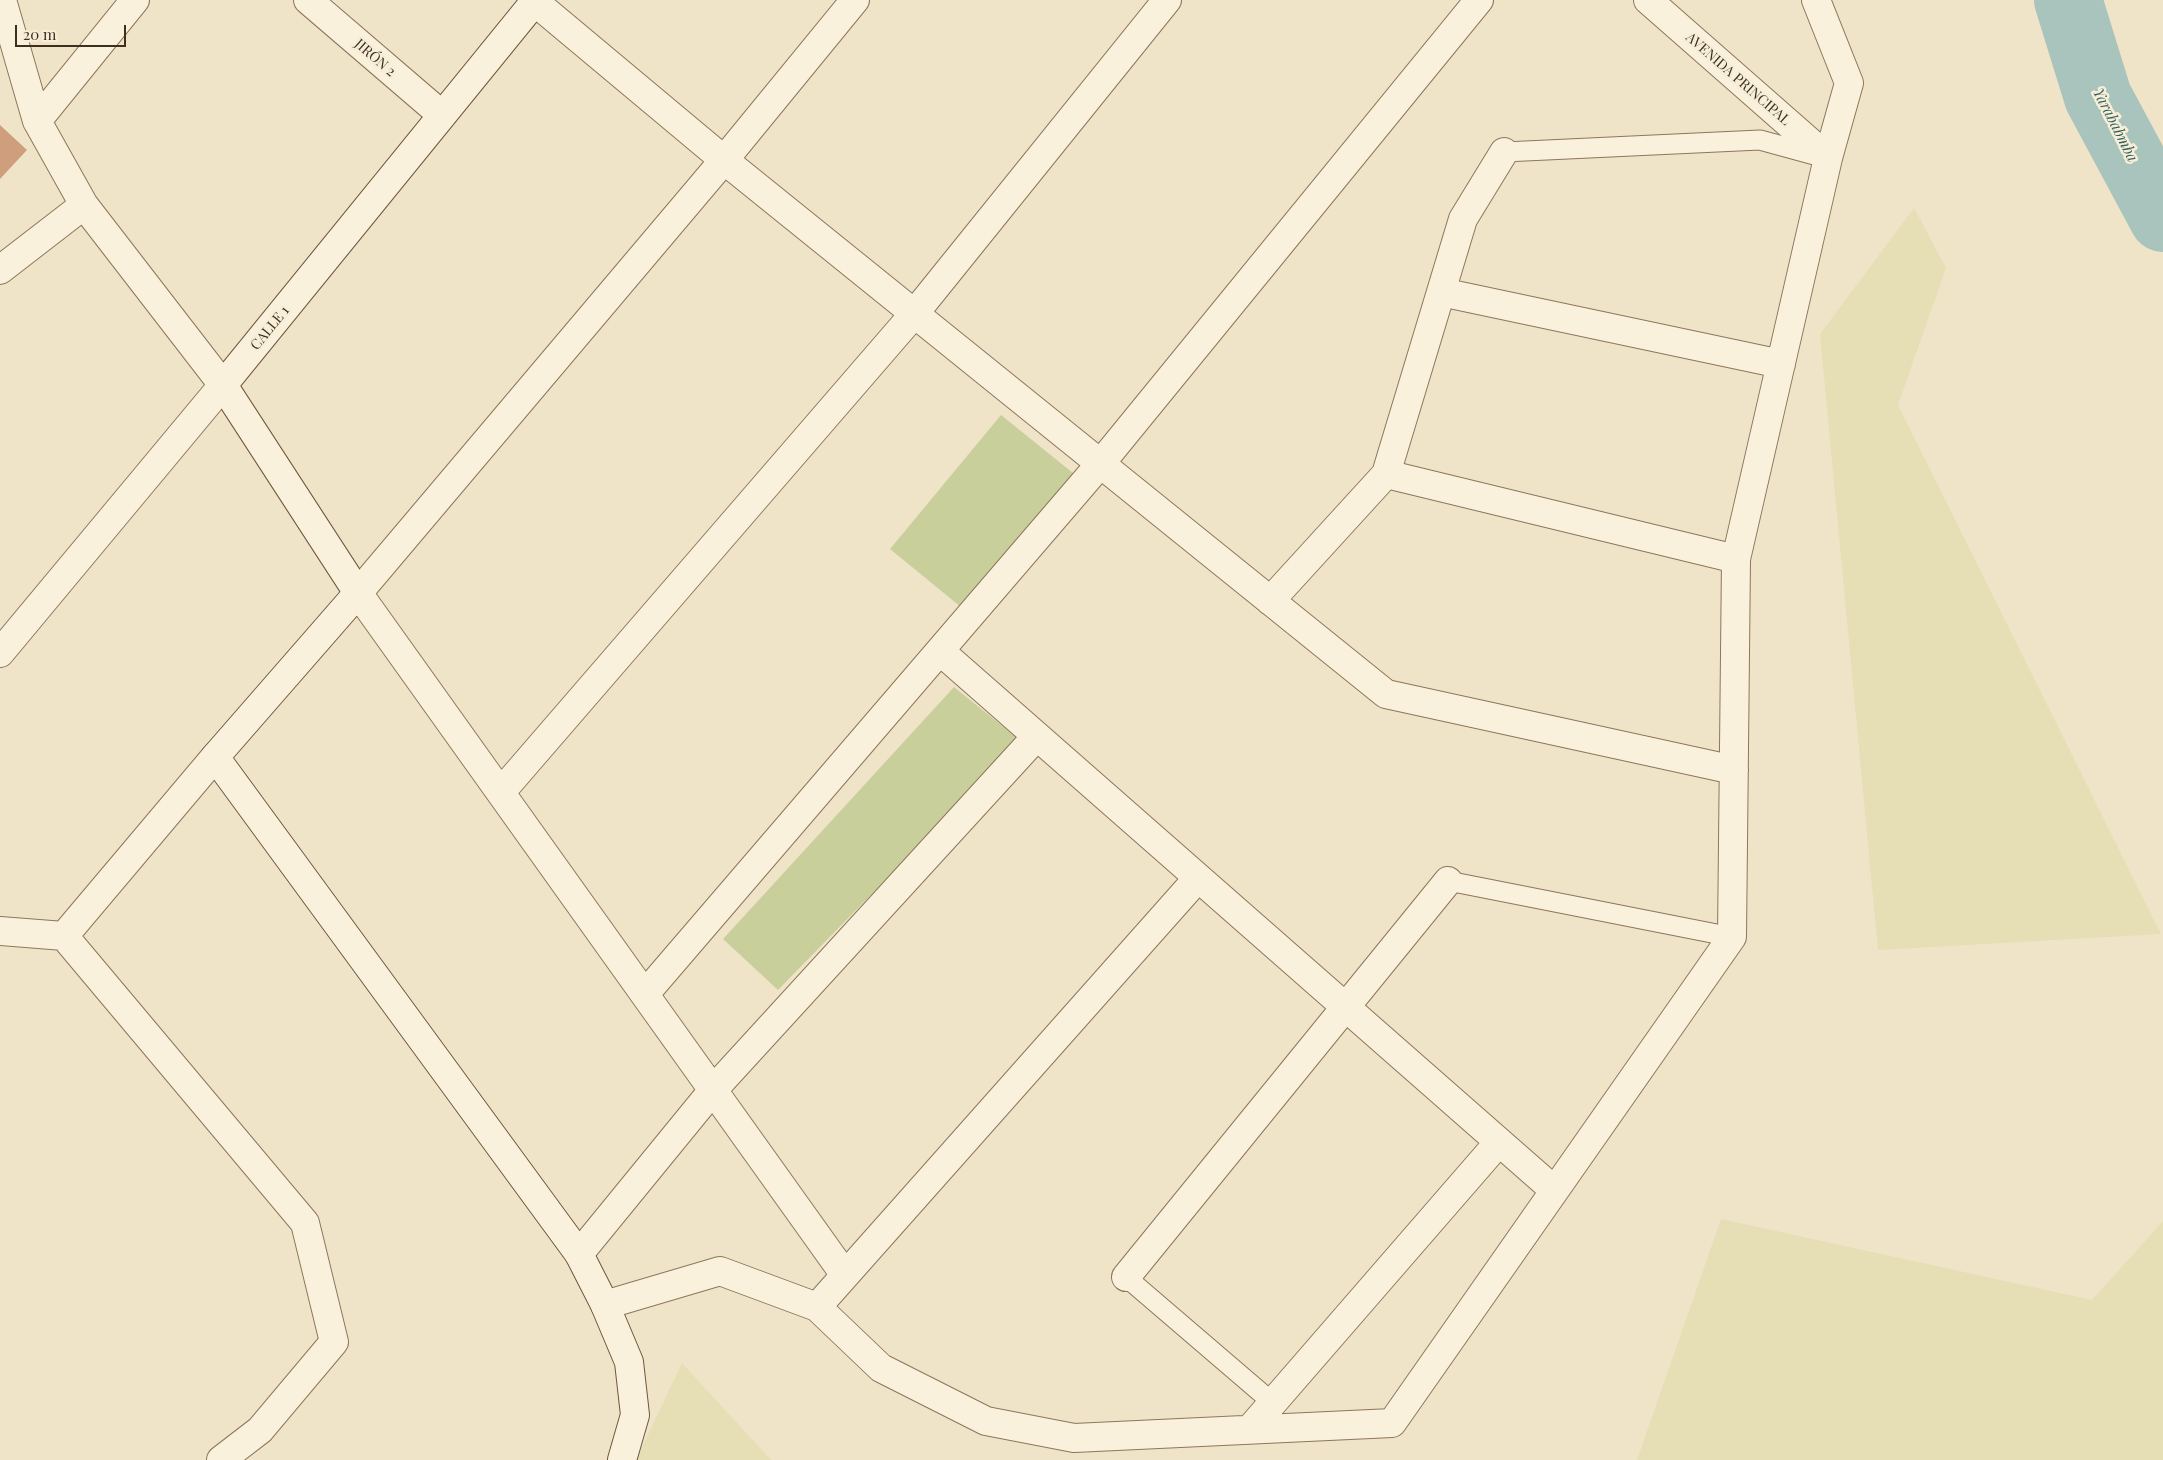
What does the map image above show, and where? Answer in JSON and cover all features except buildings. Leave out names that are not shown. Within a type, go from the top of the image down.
[{"type":"street","points":[[2,0],[37,121],[84,205],[224,386],[358,593],[845,1275]]},
{"type":"street","points":[[37,121],[135,0]]},
{"type":"street","name":"JIRÓN 2","points":[[308,0],[442,116]]},
{"type":"street","points":[[64,936],[215,757],[358,593],[724,160],[855,0]]},
{"type":"street","points":[[501,792],[914,314],[1167,0]]},
{"type":"street","points":[[645,994],[1101,463],[1479,0]]},
{"type":"street","name":"AVENIDA PRINCIPAL","points":[[1648,0],[1828,158]]},
{"type":"street","points":[[605,1305],[720,1271],[817,1307],[881,1368],[986,1421],[1074,1438],[1392,1423],[1732,937],[1736,559],[1828,158],[1849,84],[1816,0]]},
{"type":"street","points":[[535,1],[724,160],[1386,694],[1734,770]]},
{"type":"street","name":"CALLE 1","points":[[0,653],[224,386],[535,1]]},
{"type":"street","points":[[1270,601],[1386,474],[1463,219],[1504,152]]},
{"type":"street","points":[[0,270],[84,205]]},
{"type":"street","points":[[1441,292],[1781,364]]},
{"type":"street","points":[[1386,474],[1736,559]]},
{"type":"street","points":[[940,651],[1554,1190]]},
{"type":"street","points":[[579,1254],[713,1090],[1037,736]]},
{"type":"street","points":[[215,757],[579,1254],[605,1305],[629,1362],[635,1415],[622,1460]]},
{"type":"street","points":[[817,1307],[1198,878]]},
{"type":"street","points":[[1126,1277],[1448,881]]},
{"type":"street","points":[[0,931],[64,936],[305,1223],[334,1342],[260,1430],[221,1460]]},
{"type":"street","points":[[1250,1429],[1499,1142]]},
{"type":"lane","points":[[1504,152],[1760,140],[1828,158]]},
{"type":"lane","points":[[1448,881],[1732,937]]},
{"type":"lane","points":[[1126,1277],[1273,1403]]},
{"type":"shaded area","points":[[1914,208],[1946,268],[1898,405],[2161,934],[1878,950],[1820,334]]},
{"type":"shaded area","points":[[1721,1219],[2092,1300],[2163,1221],[2163,1460],[1637,1460]]},
{"type":"shaded area","points":[[682,1363],[771,1460],[636,1460]]},
{"type":"green space","points":[[1001,415],[1078,477],[967,612],[890,549]]},
{"type":"green space","points":[[954,687],[1021,741],[778,990],[723,939]]},
{"type":"waterway","name":"Yarababmba","points":[[2068,0],[2098,97],[2163,218]]}]
